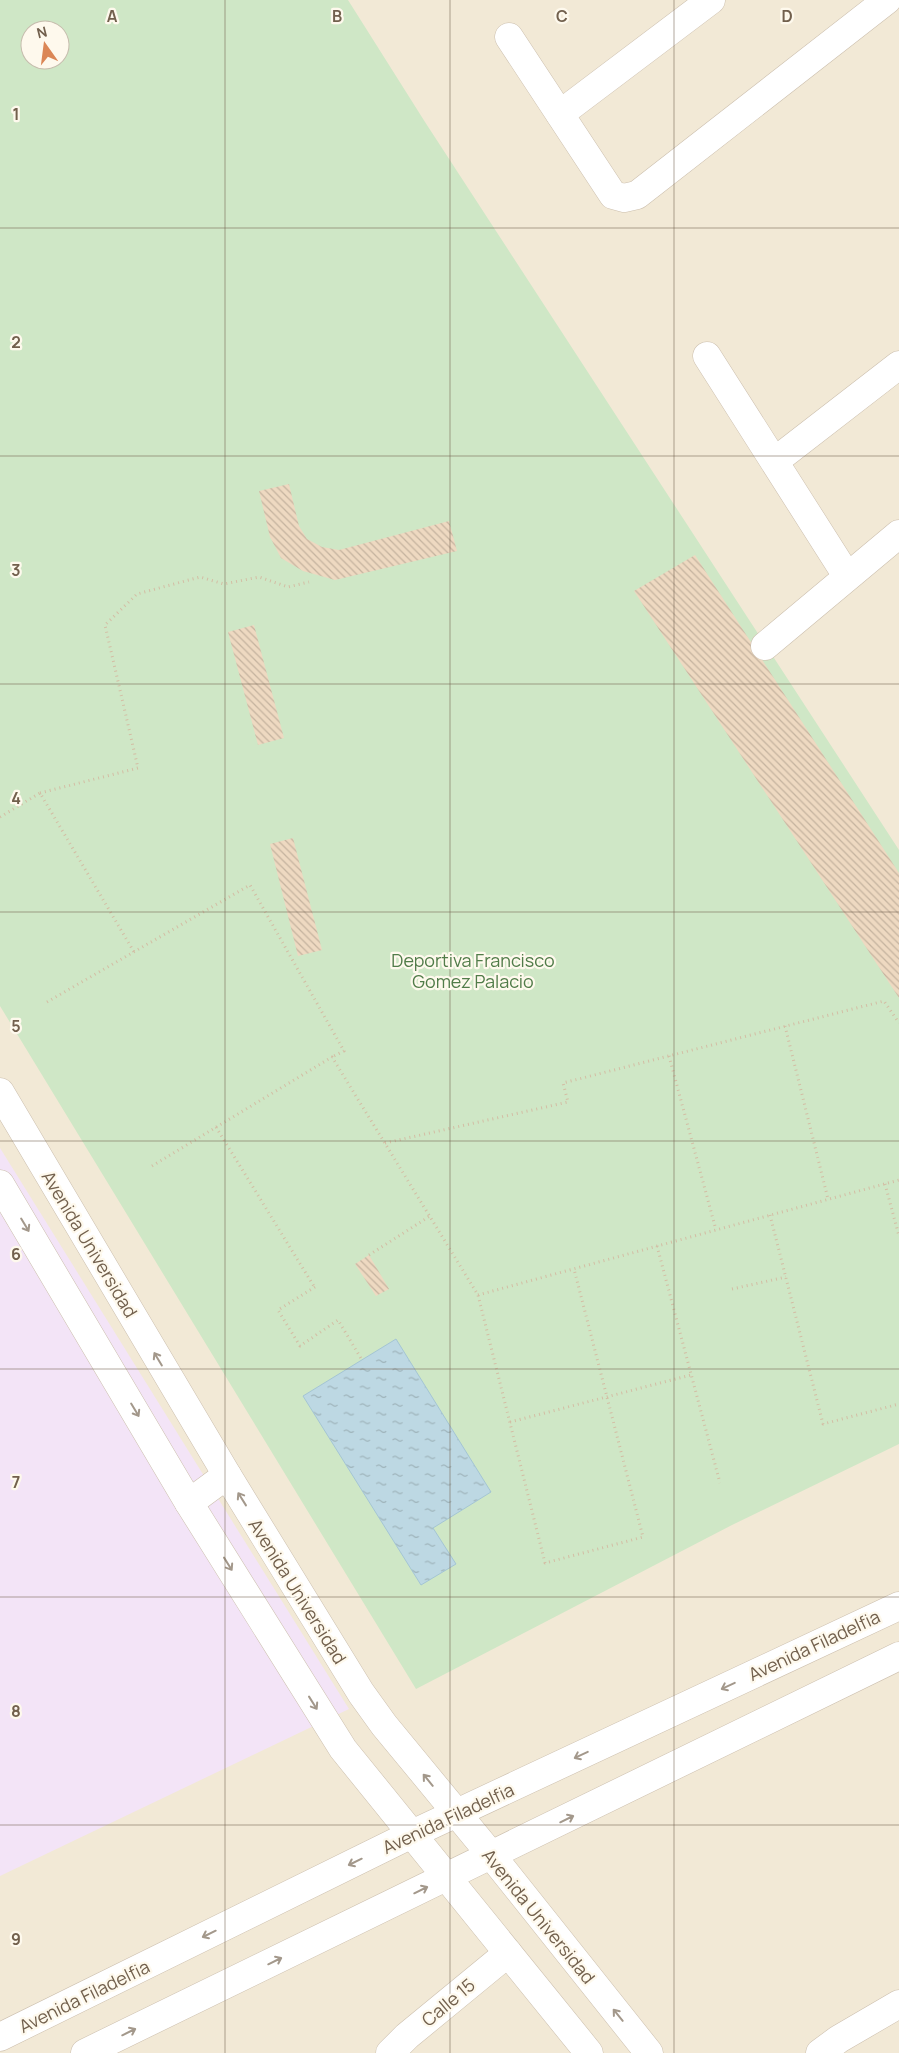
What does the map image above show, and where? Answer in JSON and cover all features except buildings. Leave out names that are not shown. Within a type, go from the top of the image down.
[{"type":"street","points":[[560,114],[711,0]]},
{"type":"street","points":[[509,37],[613,195],[624,198],[637,195],[887,0]]},
{"type":"street","points":[[707,356],[848,576]]},
{"type":"street","points":[[776,461],[899,365]]},
{"type":"street","points":[[764,646],[899,534]]},
{"type":"street","name":"Avenida Universidad","points":[[0,1092],[227,1475],[361,1693],[384,1725],[492,1856],[649,2053]]},
{"type":"street","points":[[0,1184],[189,1503],[343,1749],[589,2053]]},
{"type":"street","points":[[189,1503],[227,1475]]},
{"type":"street","name":"Avenida Filadelfia","points":[[0,2038],[412,1834],[899,1606]]},
{"type":"street","points":[[85,2053],[899,1656]]},
{"type":"street","name":"Calle 15","points":[[390,2053],[407,2036],[508,1953]]},
{"type":"street","points":[[820,2053],[899,2004]]},
{"type":"path","points":[[0,817],[40,793],[138,768],[105,625],[137,594],[200,577],[224,584],[259,577],[288,587],[309,582]]},
{"type":"path","points":[[40,793],[134,952]]},
{"type":"path","points":[[47,1002],[250,885],[344,1051],[152,1166]]},
{"type":"path","points":[[385,1143],[568,1102],[563,1083],[884,1001],[899,1024]]},
{"type":"path","points":[[785,1026],[828,1199]]},
{"type":"path","points":[[669,1056],[716,1230]]},
{"type":"path","points":[[332,1057],[478,1295],[545,1563],[643,1537],[574,1269]]},
{"type":"path","points":[[216,1127],[315,1288],[278,1310],[300,1346],[338,1320],[362,1360]]},
{"type":"path","points":[[478,1295],[899,1180]]},
{"type":"path","points":[[885,1184],[899,1236]]},
{"type":"path","points":[[770,1215],[823,1424],[899,1404]]},
{"type":"path","points":[[369,1255],[430,1216]]},
{"type":"path","points":[[657,1246],[720,1483]]},
{"type":"path","points":[[732,1289],[786,1277]]},
{"type":"path","points":[[510,1422],[691,1375]]},
{"type":"shaded area","points":[[0,0],[899,0],[899,2053],[0,2053]]},
{"type":"shaded area","points":[[0,1148],[349,1709],[0,1876]]},
{"type":"green space","name":"Deportiva Francisco Gomez Palacio","points":[[0,0],[348,0],[425,122],[899,850],[899,1444],[732,1525],[416,1689],[0,1006]]},
{"type":"water","points":[[396,1339],[491,1492],[433,1528],[456,1564],[421,1585],[303,1396]]}]
